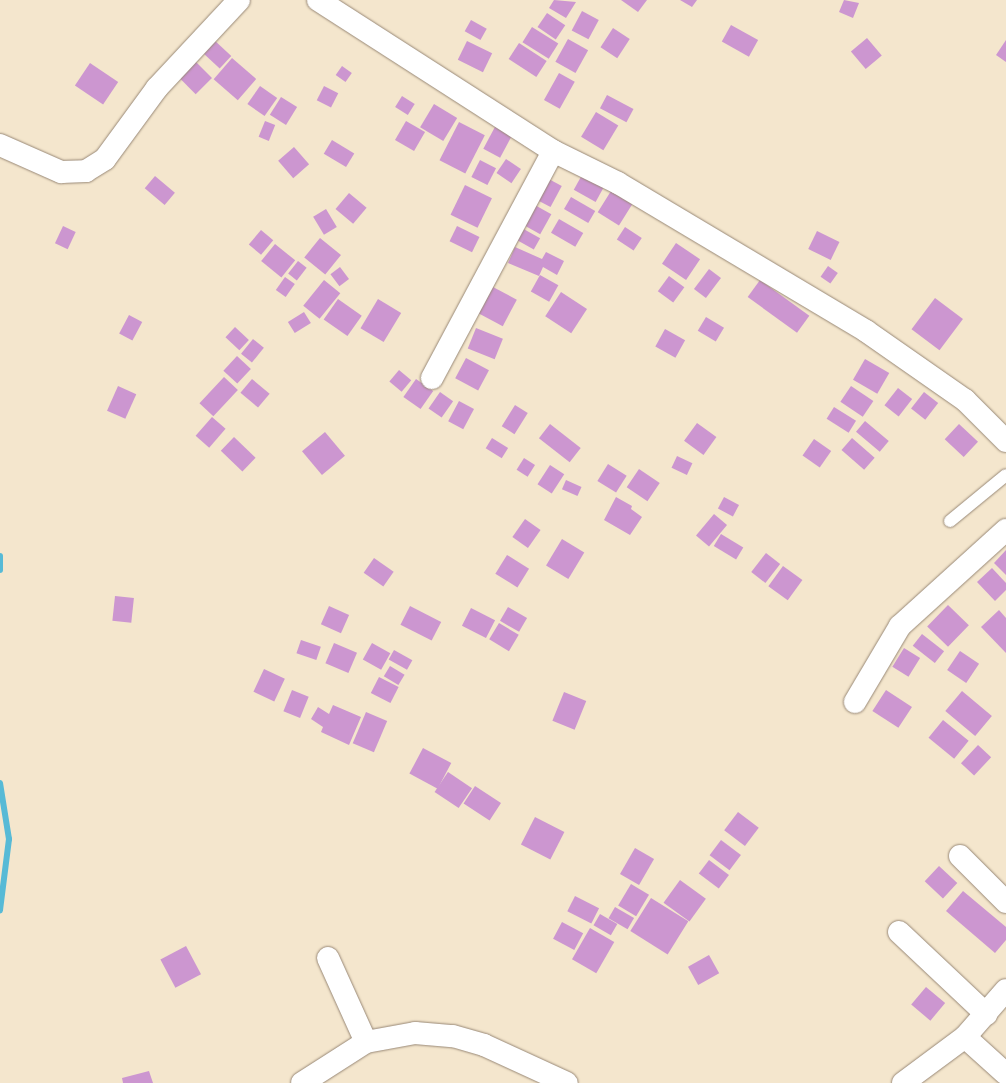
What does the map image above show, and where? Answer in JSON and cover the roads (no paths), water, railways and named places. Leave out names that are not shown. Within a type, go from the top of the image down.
[{"type":"street","points":[[0,145],[61,172],[86,171],[104,159],[157,88],[239,0]]},
{"type":"street","points":[[318,0],[552,151],[618,183],[866,331],[965,400],[1006,441]]},
{"type":"street","points":[[432,378],[552,151]]},
{"type":"street","points":[[855,702],[900,626],[1006,530]]},
{"type":"street","points":[[960,856],[1006,902]]},
{"type":"street","points":[[899,932],[986,1014]]},
{"type":"street","points":[[328,958],[366,1042]]},
{"type":"street","points":[[903,1083],[965,1037],[1006,990]]},
{"type":"street","points":[[302,1083],[366,1042],[416,1033],[454,1036],[484,1045],[567,1083]]},
{"type":"street","points":[[965,1037],[1006,1074]]},
{"type":"lane","points":[[950,521],[1006,475]]},
{"type":"waterway","points":[[0,556],[0,570]]},
{"type":"waterway","points":[[0,783],[9,839],[0,910]]}]
